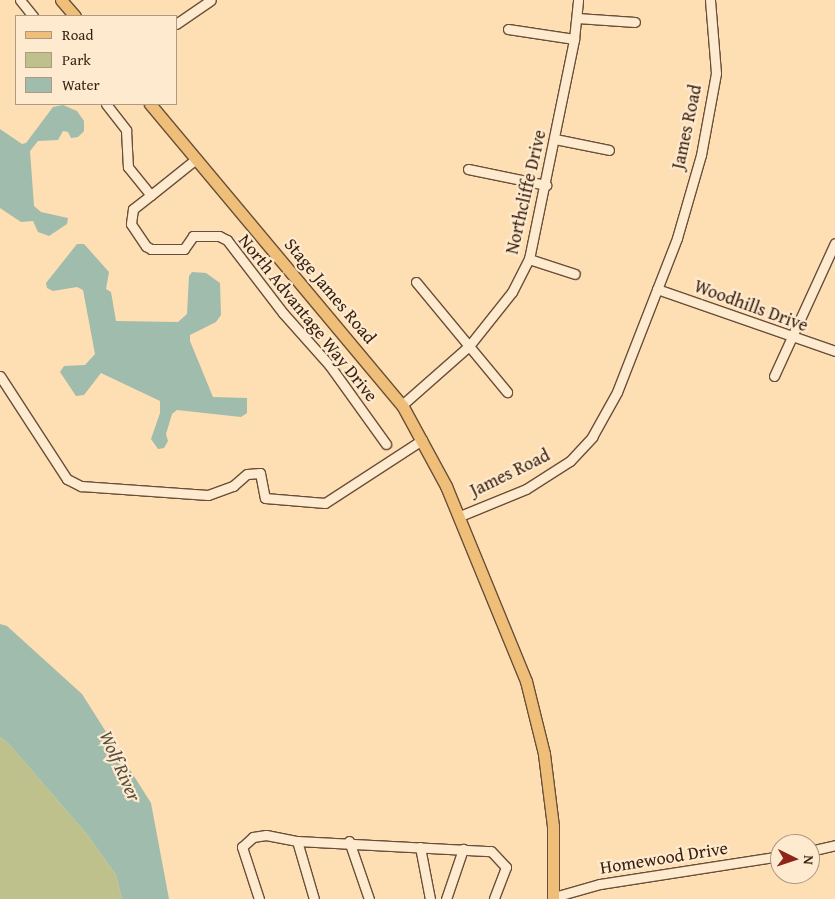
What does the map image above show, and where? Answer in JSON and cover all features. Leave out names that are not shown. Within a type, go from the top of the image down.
[{"type":"main road","points":[[61,0],[74,15]]},
{"type":"main road","name":"Stage James Road","points":[[151,105],[402,405],[422,440],[460,516]]},
{"type":"main road","name":"James Road","points":[[460,516],[526,681],[544,754],[553,826],[553,898]]},
{"type":"street","points":[[20,0],[32,15]]},
{"type":"street","points":[[178,23],[211,0]]},
{"type":"street","name":"Northcliffe Drive","points":[[402,405],[470,346],[512,292],[529,259],[546,186],[574,39],[578,0]]},
{"type":"street","name":"James Road","points":[[460,516],[526,489],[555,473],[584,447],[617,392],[692,192],[708,123],[716,48],[710,0]]},
{"type":"street","points":[[577,18],[635,22]]},
{"type":"street","points":[[508,30],[574,39]]},
{"type":"street","points":[[107,105],[126,130],[128,167],[151,195]]},
{"type":"street","points":[[555,139],[609,150]]},
{"type":"street","name":"North Advantage Way Drive","points":[[196,159],[133,210],[131,224],[146,246],[151,249],[184,249],[193,236],[219,236],[227,240],[277,306],[330,366],[386,444]]},
{"type":"street","points":[[468,169],[546,186]]},
{"type":"street","points":[[774,376],[835,243]]},
{"type":"street","points":[[529,259],[576,274]]},
{"type":"street","points":[[416,282],[507,392]]},
{"type":"street","name":"Woodhills Drive","points":[[657,289],[791,338],[835,351]]},
{"type":"street","points":[[0,376],[67,479],[81,486],[208,495],[233,486],[247,474],[260,473],[265,498],[325,503],[422,440]]},
{"type":"street","points":[[259,899],[242,847],[254,837],[266,835],[297,841],[349,841],[491,851],[506,867],[494,899]]},
{"type":"street","points":[[297,841],[314,899]]},
{"type":"street","points":[[349,841],[369,899]]},
{"type":"street","points":[[820,849],[835,845]]},
{"type":"street","points":[[420,847],[430,899]]},
{"type":"street","points":[[446,899],[463,849]]},
{"type":"street","name":"Homewood Drive","points":[[553,898],[600,884],[770,858]]},
{"type":"green space","points":[[0,737],[8,743],[86,833],[116,875],[122,899],[0,899]]},
{"type":"water","points":[[63,105],[77,111],[84,121],[84,131],[78,137],[71,138],[68,132],[63,131],[58,140],[38,141],[30,151],[34,206],[41,212],[68,218],[67,224],[49,236],[38,232],[33,221],[21,222],[0,208],[0,129],[22,144],[26,143],[53,107]]},
{"type":"water","points":[[77,244],[84,244],[109,272],[106,289],[111,292],[116,321],[178,322],[187,314],[189,276],[192,272],[206,273],[220,283],[221,315],[216,322],[190,335],[190,341],[213,397],[247,398],[247,413],[241,417],[177,410],[172,414],[166,434],[168,441],[164,448],[158,449],[151,439],[160,413],[160,401],[101,373],[84,395],[76,396],[60,372],[64,366],[85,365],[95,354],[83,290],[77,287],[53,291],[47,288],[46,283]]},
{"type":"water","name":"Wolf River","points":[[0,624],[7,626],[82,694],[151,803],[169,899],[122,899],[116,875],[86,833],[8,743],[0,737]]}]
